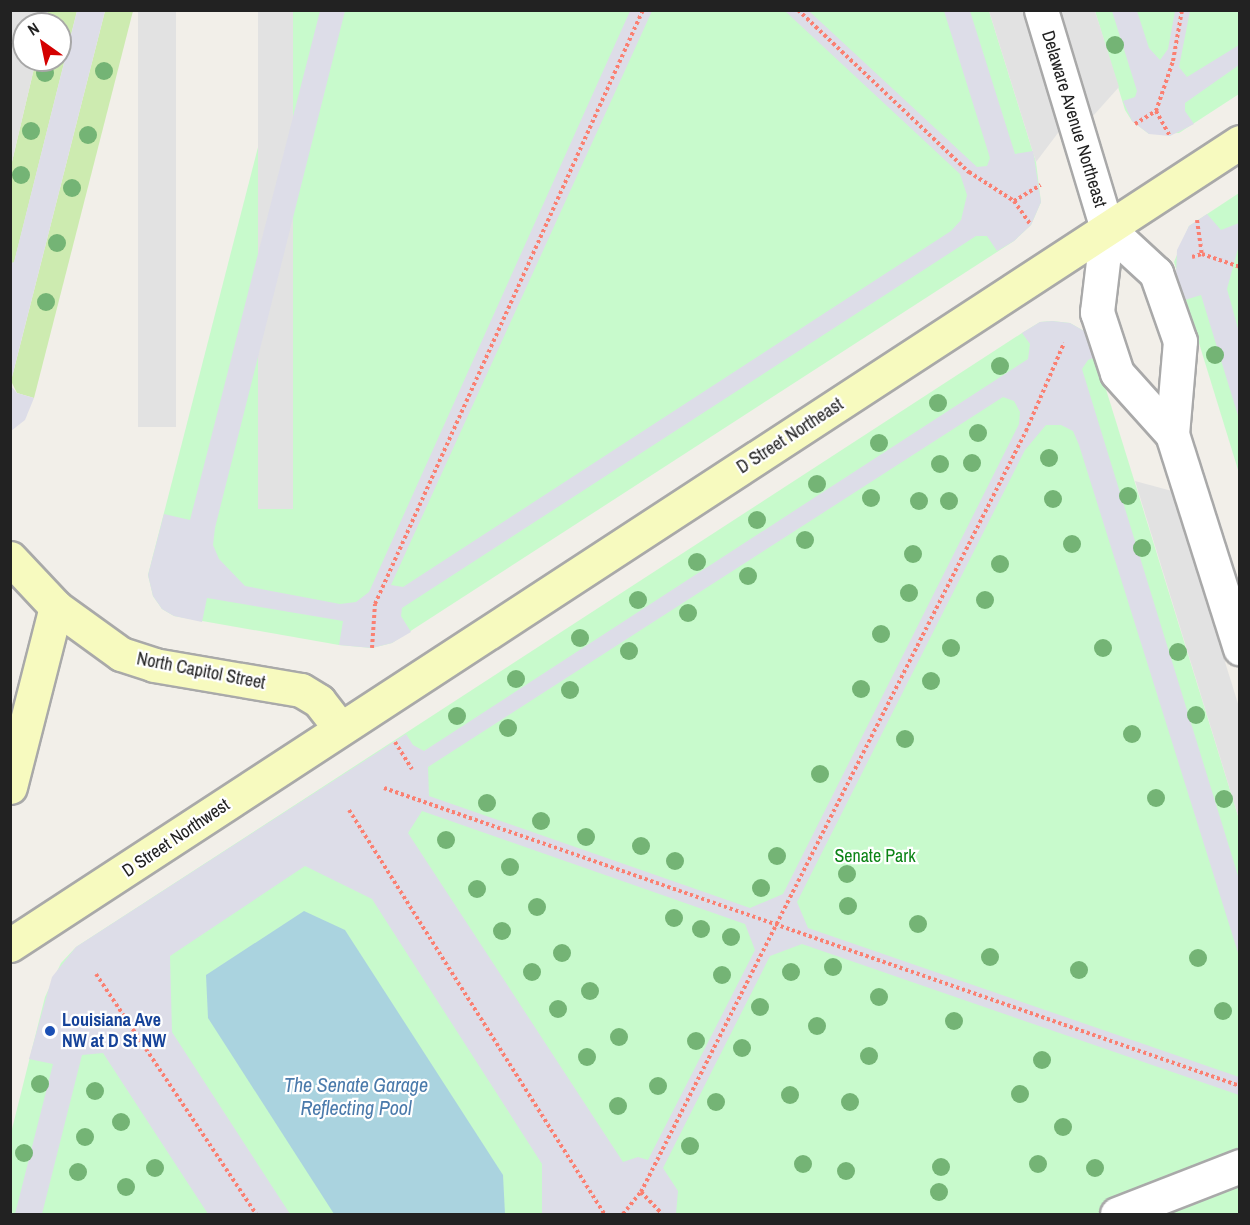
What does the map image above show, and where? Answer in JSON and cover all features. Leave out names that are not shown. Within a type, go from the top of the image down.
[{"type":"street","name":"Delaware Avenue Northeast","points":[[1041,10],[1107,228],[1097,312],[1117,373],[1172,434]]},
{"type":"street","name":"D Street Northeast","points":[[340,728],[1239,142]]},
{"type":"street","name":"Delaware Avenue Northeast","points":[[1107,228],[1156,273],[1180,341],[1172,434],[1239,648]]},
{"type":"street","name":"North Capitol Street","points":[[10,558],[56,607],[121,654],[154,665],[301,690],[319,701],[340,728]]},
{"type":"street","points":[[10,787],[56,607]]},
{"type":"street","name":"D Street Northwest","points":[[10,945],[340,728]]},
{"type":"street","points":[[1117,1215],[1239,1166]]},
{"type":"path","points":[[372,648],[375,604],[643,10]]},
{"type":"path","points":[[798,10],[969,171],[1014,201],[1030,225]]},
{"type":"path","points":[[1135,124],[1156,111],[1173,60],[1182,10]]},
{"type":"path","points":[[1156,111],[1170,136]]},
{"type":"path","points":[[1014,201],[1041,185]]},
{"type":"path","points":[[1197,220],[1202,254],[1239,267]]},
{"type":"path","points":[[623,1215],[641,1192],[1021,442],[1061,348]]},
{"type":"path","points":[[394,741],[412,769]]},
{"type":"path","points":[[384,788],[1239,1086]]},
{"type":"path","points":[[349,810],[604,1215]]},
{"type":"path","points":[[96,974],[256,1215]]},
{"type":"path","points":[[641,1192],[662,1215]]},
{"type":"green space","points":[[77,11],[72,31],[72,12],[48,12]]},
{"type":"green space","points":[[105,11],[133,11],[34,398],[17,393],[11,381]]},
{"type":"green space","points":[[293,11],[989,11],[1036,162],[1041,202],[1031,225],[1014,241],[392,643],[372,648],[339,645],[174,616],[162,609],[153,596],[148,575]]},
{"type":"green space","points":[[1095,11],[1239,11],[1239,94],[1179,133],[1149,134],[1132,121],[1125,110]]},
{"type":"green space","points":[[33,72],[62,72],[14,263],[11,263],[11,166]]},
{"type":"green space","points":[[1239,193],[1239,473],[1174,262],[1189,226]]},
{"type":"green space","name":"Senate Park","points":[[1040,322],[1070,323],[1084,331],[1096,357],[1239,819],[1239,1214],[11,1214],[11,1133],[45,997],[61,963],[76,947],[1022,333]]},
{"type":"shaded area","points":[[11,10],[48,11],[12,12],[12,72],[33,72],[11,166]]},
{"type":"shaded area","points":[[77,11],[105,11],[11,381],[11,263],[14,262],[62,72],[72,72],[72,31]]},
{"type":"shaded area","points":[[138,11],[176,11],[176,427],[138,427]]},
{"type":"shaded area","points":[[258,11],[293,11],[293,509],[258,509]]},
{"type":"shaded area","points":[[320,11],[345,11],[215,528],[213,545],[219,559],[245,586],[340,604],[356,602],[369,592],[630,11],[652,11],[391,585],[403,587],[951,231],[961,220],[967,195],[960,174],[785,11],[809,11],[977,167],[987,166],[990,158],[944,11],[970,11],[1015,154],[1033,151],[1041,202],[1031,225],[1014,241],[997,251],[987,236],[976,236],[402,608],[401,616],[411,632],[392,643],[372,648],[339,645],[343,621],[207,598],[202,622],[174,616],[162,609],[153,596],[148,575],[164,514],[190,520]]},
{"type":"shaded area","points":[[989,11],[1024,11],[1061,129],[1036,162]]},
{"type":"shaded area","points":[[1061,11],[1095,11],[1119,87],[1093,116]]},
{"type":"shaded area","points":[[1112,11],[1137,11],[1149,48],[1160,60],[1168,49],[1175,11],[1190,11],[1179,67],[1187,77],[1239,45],[1239,65],[1185,103],[1185,111],[1194,124],[1170,136],[1149,134],[1132,121],[1123,101],[1135,97],[1137,91]]},
{"type":"shaded area","points":[[1207,214],[1221,230],[1239,223],[1239,245],[1227,289],[1239,332],[1239,419],[1201,295],[1185,300],[1176,275],[1177,250],[1189,226]]},
{"type":"shaded area","points":[[1040,322],[1070,323],[1084,331],[1096,357],[1088,360],[1082,369],[1239,879],[1239,956],[1079,445],[1073,431],[1061,425],[1046,425],[1025,450],[797,902],[808,928],[1239,1077],[1239,1095],[802,944],[770,956],[663,1168],[678,1191],[676,1214],[542,1214],[542,1164],[372,899],[305,866],[170,956],[172,1032],[290,1214],[208,1214],[103,1053],[82,1055],[42,1214],[15,1214],[53,1064],[29,1059],[52,977],[76,947],[406,734],[413,745],[424,751],[1028,359],[1030,344],[1022,333]],"holes":[[[1003,397],[1014,401],[1020,412],[1019,424],[783,894],[750,908],[429,796],[428,767]],[[422,811],[745,924],[755,950],[648,1160],[638,1157],[623,1162],[408,833]]]},
{"type":"shaded area","points":[[10,385],[17,393],[34,398],[25,420],[11,431]]},
{"type":"shaded area","points":[[1135,481],[1172,491],[1239,707],[1239,819]]},
{"type":"water","name":"The Senate Garage Reflecting Pool","points":[[304,911],[345,930],[503,1175],[505,1214],[334,1214],[208,1018],[206,975]]},
{"type":"place","name":"Louisiana Ave NW at D St NW","points":[[50,1031]]}]
